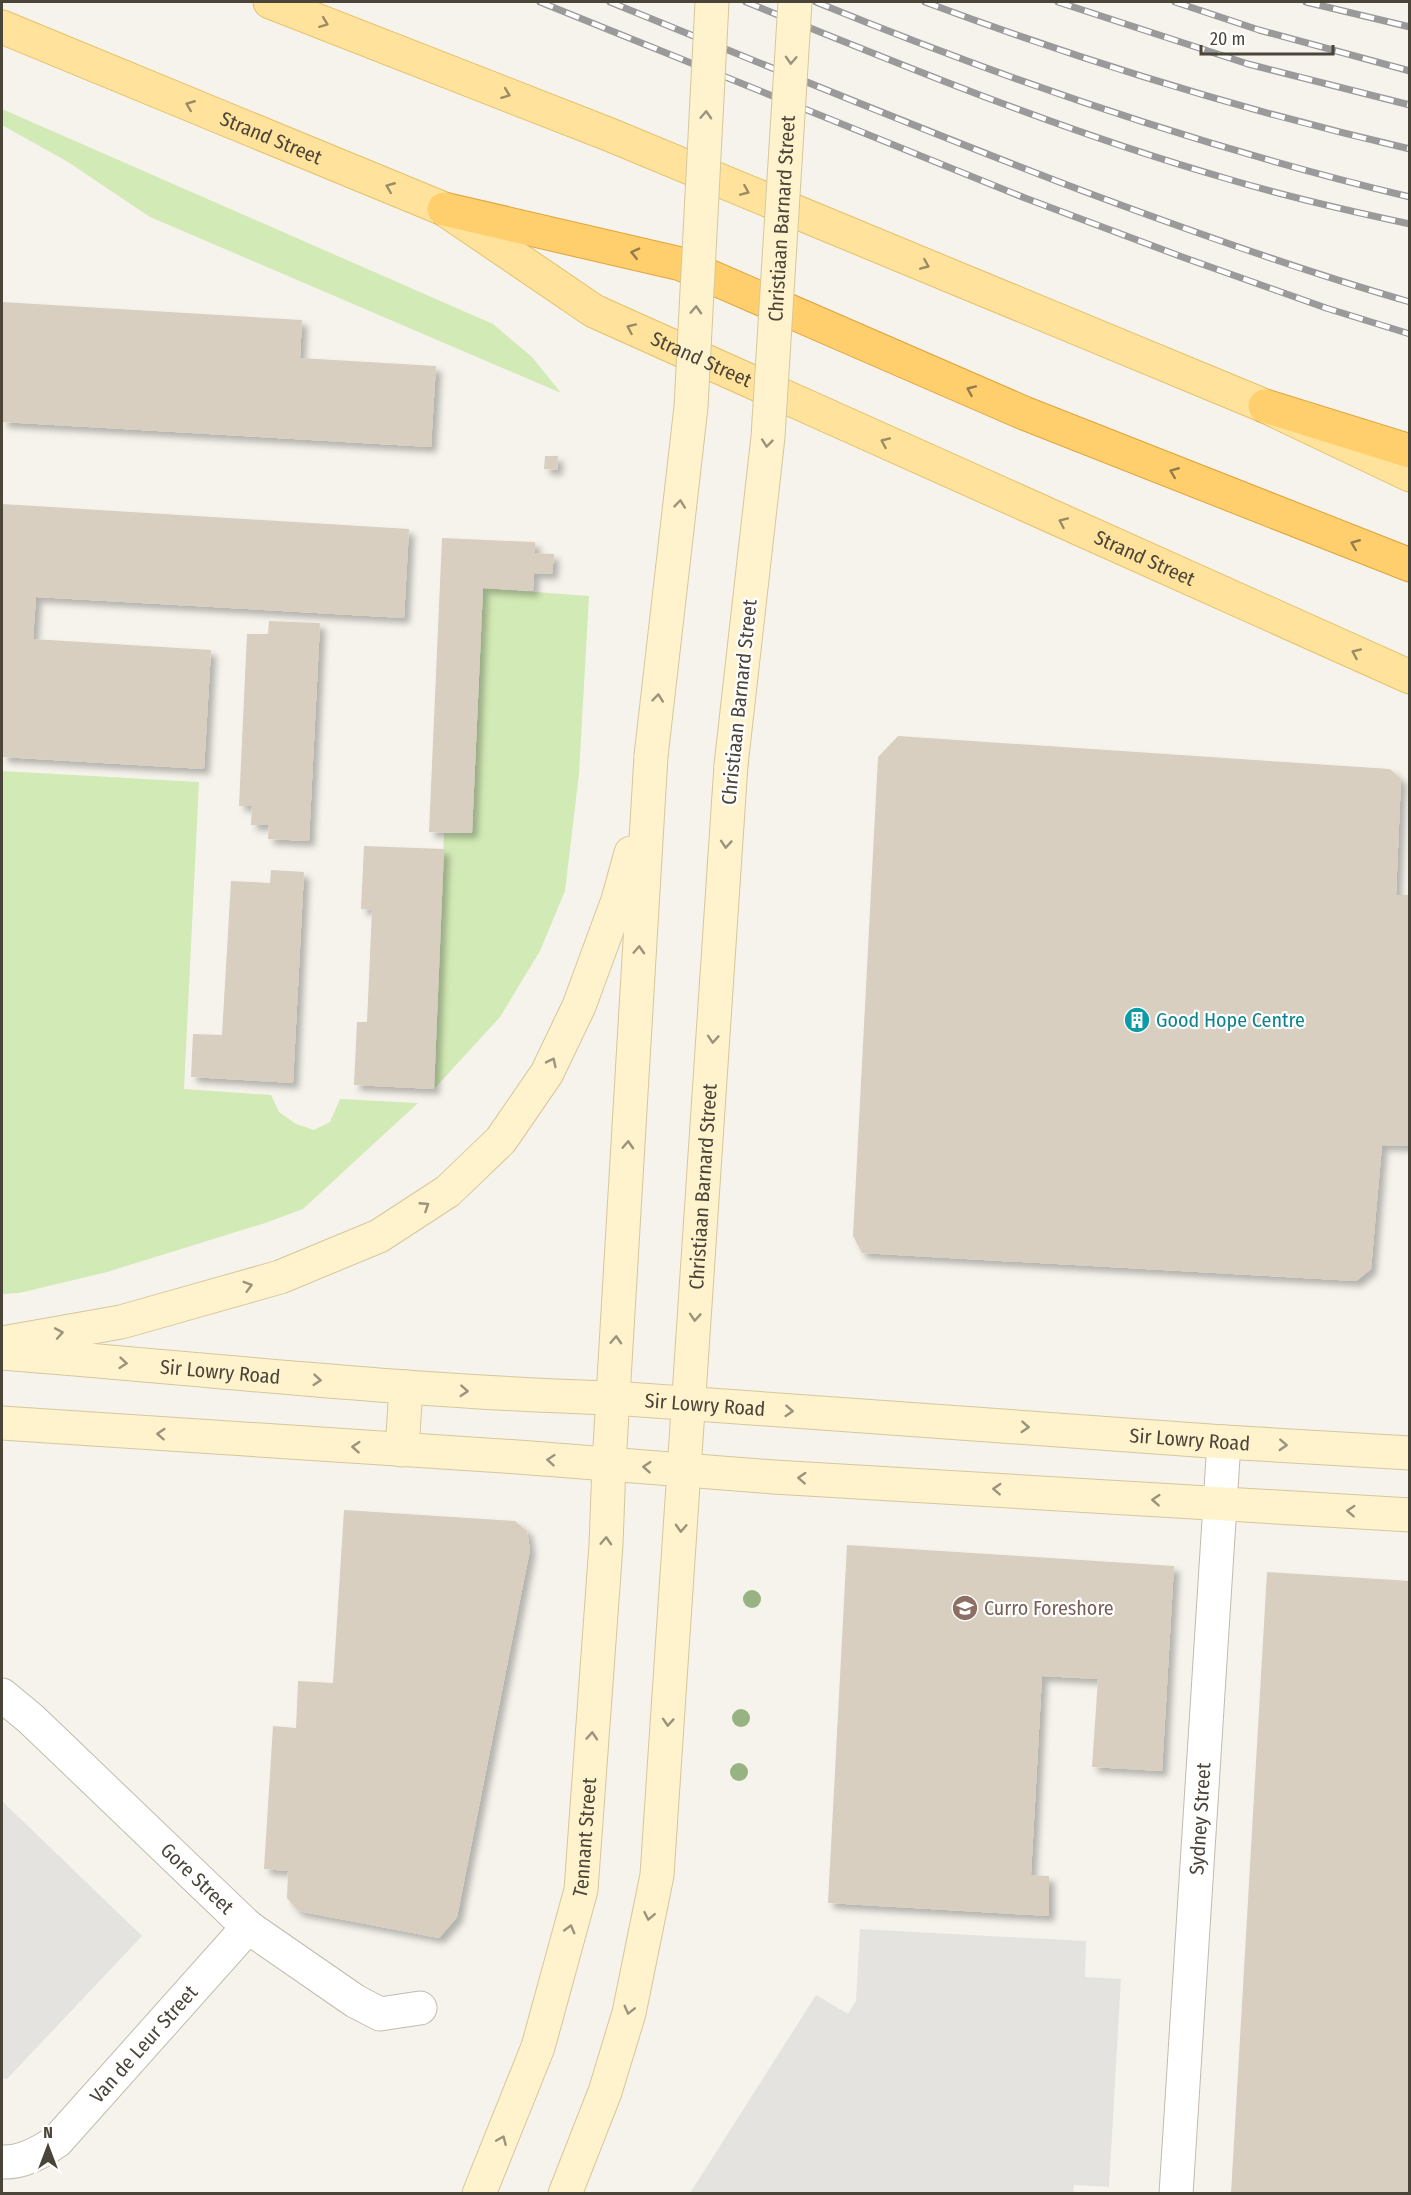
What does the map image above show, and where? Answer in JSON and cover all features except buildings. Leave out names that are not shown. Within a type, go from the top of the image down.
[{"type":"highway","points":[[444,209],[681,264],[1024,413],[1410,565]]},
{"type":"highway","points":[[1265,406],[1410,451]]},
{"type":"main road","points":[[270,2],[608,134],[1265,406],[1410,475]]},
{"type":"main road","points":[[613,1398],[648,790],[691,407],[712,2]]},
{"type":"main road","name":"Christiaan Barnard Street","points":[[684,1469],[731,765],[768,437],[795,2]]},
{"type":"main road","name":"Strand Street","points":[[2,27],[444,209],[594,311],[1410,677]]},
{"type":"main road","points":[[4,1354],[280,1277],[379,1236],[448,1191],[501,1140],[547,1073],[579,1006],[601,949],[618,900],[648,790]]},
{"type":"main road","name":"Sir Lowry Road","points":[[4,1354],[406,1387],[520,1395],[613,1398],[1224,1442],[1410,1453]]},
{"type":"main road","points":[[402,1450],[406,1387]]},
{"type":"main road","name":"Tennant Street","points":[[479,2193],[538,2047],[581,1890],[606,1545],[613,1398]]},
{"type":"main road","points":[[2,1423],[774,1477],[1410,1515]]},
{"type":"main road","points":[[565,2193],[605,2092],[629,2013],[657,1875],[684,1469]]},
{"type":"street","name":"Sydney Street","points":[[1176,2193],[1224,1442]]},
{"type":"street","name":"Gore Street","points":[[2,1695],[31,1719],[248,1928],[355,2001],[380,2014],[420,2008]]},
{"type":"street","name":"Van de Leur Street","points":[[2,2162],[11,2162],[39,2154],[57,2141],[248,1928]]},
{"type":"green space","points":[[2,109],[493,324],[532,357],[561,393],[150,217],[68,162],[2,125]]},
{"type":"green space","points":[[483,588],[589,596],[579,774],[565,891],[540,951],[500,1017],[434,1089],[444,833],[472,833]]},
{"type":"green space","points":[[2,771],[199,782],[184,1089],[271,1095],[279,1112],[296,1124],[314,1130],[330,1122],[340,1099],[418,1103],[303,1209],[107,1272],[19,1293],[2,1294]]},
{"type":"shaded area","points":[[2,1801],[142,1936],[7,2079],[2,2078]]},
{"type":"shaded area","points":[[860,1929],[1086,1941],[1085,1977],[1121,1979],[1109,2187],[1074,2185],[1073,2194],[690,2193],[816,1995],[848,2014],[856,2001]]},
{"type":"railway","points":[[540,2],[1025,198],[1326,308],[1410,334]]},
{"type":"railway","points":[[610,2],[910,124],[1091,194],[1249,251],[1410,302]]},
{"type":"railway","points":[[746,2],[985,97],[1106,141],[1273,192],[1410,224]]},
{"type":"railway","points":[[816,2],[962,59],[1109,111],[1258,157],[1410,197]]},
{"type":"railway","points":[[925,2],[1044,45],[1165,83],[1287,118],[1410,149]]},
{"type":"railway","points":[[1058,2],[1248,64],[1410,105]]},
{"type":"railway","points":[[1175,2],[1259,30],[1410,71]]},
{"type":"railway","points":[[1306,2],[1410,27]]},
{"type":"place","name":"Good Hope Centre","points":[[1137,1020]]},
{"type":"place","name":"Curro Foreshore","points":[[965,1608]]}]
